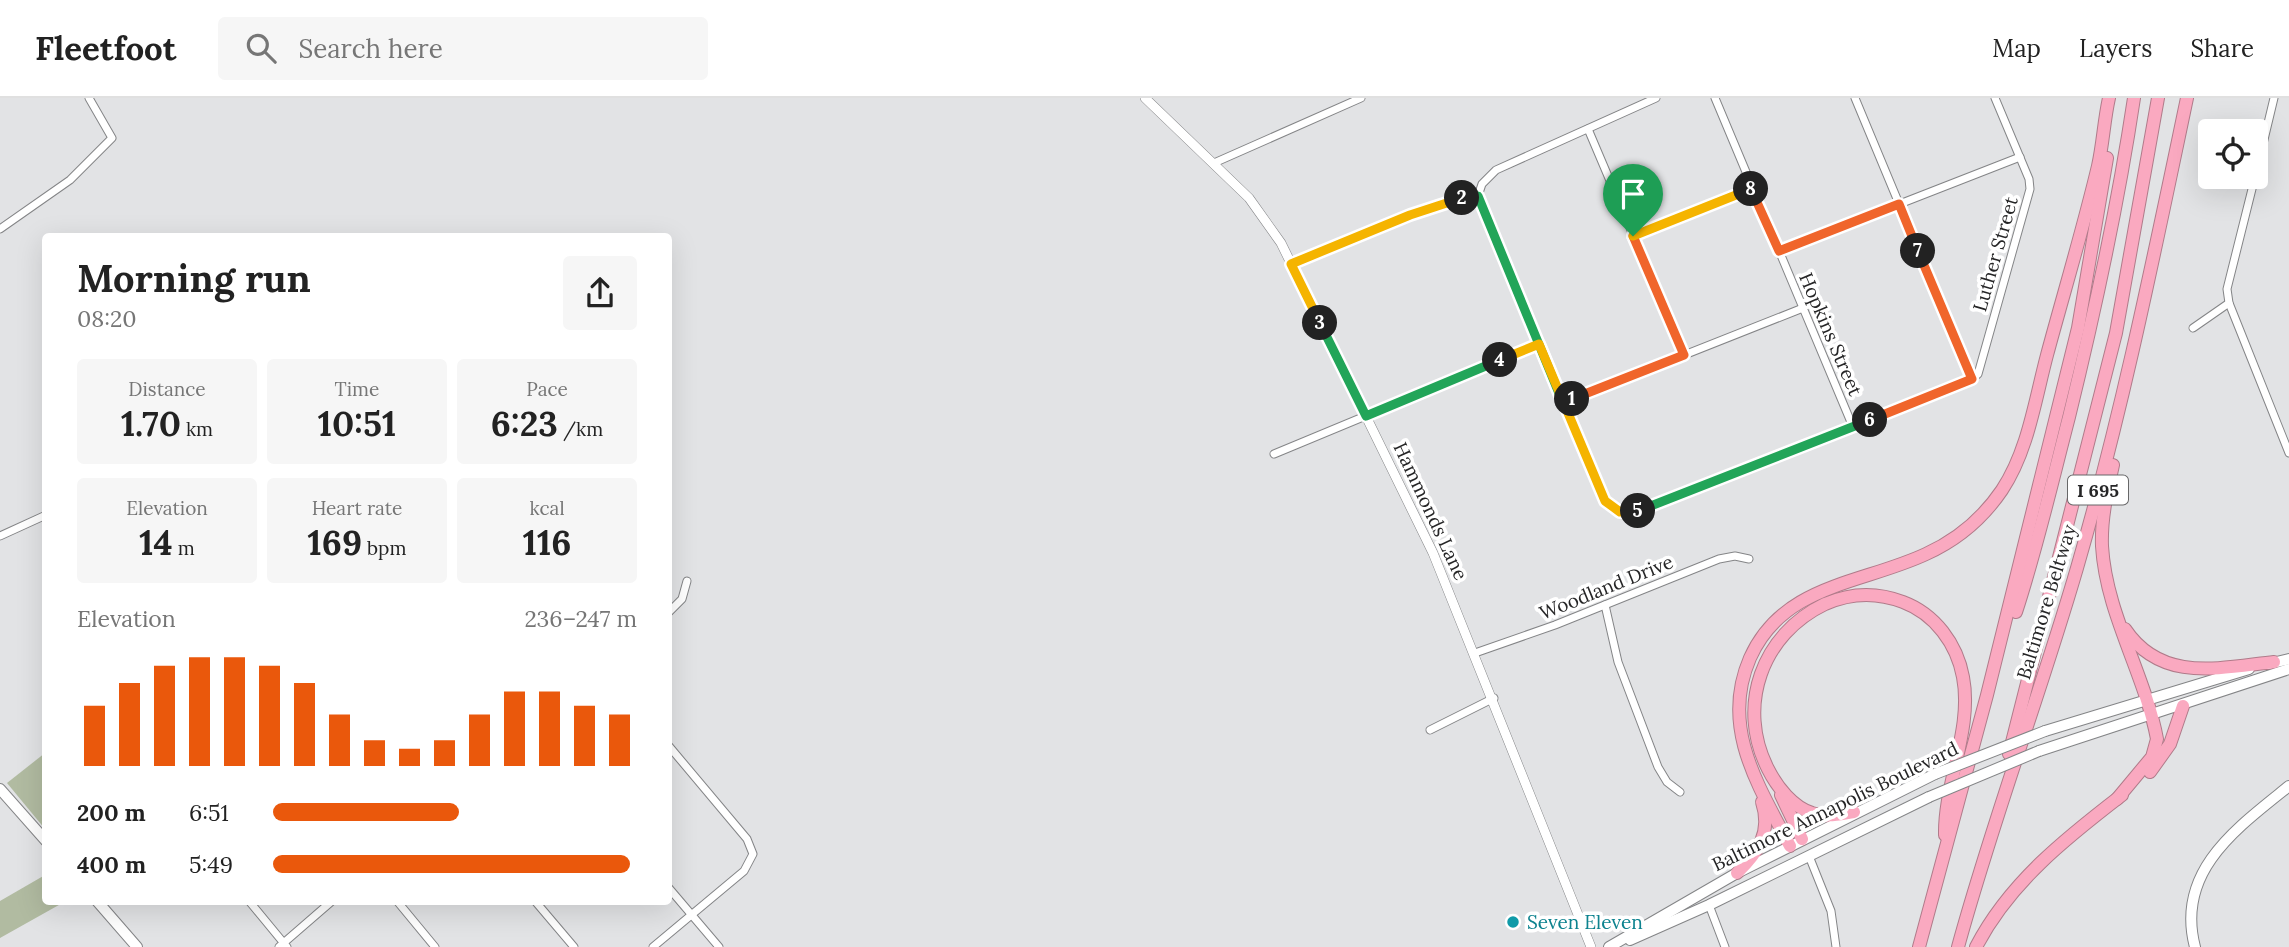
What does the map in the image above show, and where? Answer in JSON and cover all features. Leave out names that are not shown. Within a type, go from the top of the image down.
[{"type":"highway","points":[[1737,873],[1753,858],[1764,837],[1766,824],[1741,742],[1740,691],[1752,655],[1771,625],[1808,596],[1924,555],[1960,535],[1990,506],[2012,473],[2021,453],[2091,194],[2109,98]]},
{"type":"highway","name":"Baltimore Beltway","points":[[1919,947],[1987,695],[2078,328],[2097,225],[2115,98]]},
{"type":"highway","points":[[1987,695],[2034,557],[2084,356],[2112,227],[2134,98]]},
{"type":"highway","points":[[1978,873],[2116,333],[2158,98]]},
{"type":"highway","name":"Baltimore Beltway","points":[[1958,947],[1978,873],[2078,565],[2135,336],[2187,98]]},
{"type":"highway","points":[[2117,799],[2145,767],[2157,747],[2145,698],[2117,618],[2104,562],[2103,525],[2135,336]]},
{"type":"highway","points":[[1796,842],[1759,746],[1754,715],[1758,679],[1774,645],[1801,617],[1831,602],[1862,594],[1893,598],[1909,604],[1934,621],[1958,659],[1963,677],[1963,718],[1945,809],[1945,851]]},
{"type":"highway","points":[[2117,618],[2145,653],[2176,668],[2206,670],[2274,662]]},
{"type":"highway","points":[[1976,947],[1990,922],[2025,877],[2151,772],[2162,758],[2183,706]]},
{"type":"highway","points":[[1754,778],[1796,842]]},
{"type":"highway","points":[[1773,780],[1791,801],[1814,814],[1854,812]]},
{"type":"main road","name":"Baltimore Annapolis Boulevard","points":[[1609,947],[1737,873],[1854,812],[1935,774],[2045,731],[2145,698],[2289,659]]},
{"type":"main road","name":"Baltimore Annapolis Boulevard","points":[[1615,947],[1709,905],[1929,797],[2039,751],[2183,706],[2289,669]]},
{"type":"main road","points":[[2195,947],[2190,916],[2192,900],[2205,864],[2232,833],[2289,786]]},
{"type":"main road","points":[[0,789],[42,836]]},
{"type":"main road","points":[[1796,842],[1809,856]]},
{"type":"main road","points":[[100,905],[136,947]]},
{"type":"street","points":[[0,229],[71,180],[111,138],[89,98]]},
{"type":"street","name":"Hammonds Lane","points":[[1145,98],[1214,163],[1266,218],[1291,264],[1433,552],[1494,698],[1591,947]]},
{"type":"street","points":[[1214,163],[1361,98]]},
{"type":"street","points":[[1656,98],[1496,170],[1482,184],[1478,196],[1605,501],[1620,512],[1631,513],[1972,379],[1854,98]]},
{"type":"street","name":"Hopkins Street","points":[[1715,98],[1853,427]]},
{"type":"street","name":"Luther Street","points":[[1972,379],[1980,369],[2030,189],[2020,157],[1995,98]]},
{"type":"street","points":[[2268,122],[2274,98]]},
{"type":"street","points":[[1588,128],[1684,355]]},
{"type":"street","points":[[1779,251],[2020,157]]},
{"type":"street","points":[[1633,236],[1753,188]]},
{"type":"street","points":[[2251,189],[2229,274],[2230,303],[2289,453]]},
{"type":"street","points":[[1291,264],[1410,215],[1478,196]]},
{"type":"street","points":[[2193,328],[2230,303]]},
{"type":"street","points":[[1563,403],[1803,308]]},
{"type":"street","points":[[1274,454],[1539,344]]},
{"type":"street","points":[[0,537],[42,517]]},
{"type":"street","name":"Woodland Drive","points":[[1475,653],[1719,559],[1735,556],[1749,559]]},
{"type":"street","points":[[672,609],[682,599],[687,581]]},
{"type":"street","points":[[1605,605],[1618,662],[1658,768],[1667,782],[1680,792]]},
{"type":"street","points":[[1430,730],[1494,698]]},
{"type":"street","points":[[653,947],[744,871],[753,854],[747,839],[672,750]]},
{"type":"street","points":[[1809,856],[1831,911],[1836,947]]},
{"type":"street","points":[[672,892],[719,947]]},
{"type":"street","points":[[251,905],[283,946],[328,905]]},
{"type":"street","points":[[400,905],[435,947]]},
{"type":"street","points":[[538,905],[574,947]]},
{"type":"street","points":[[1709,905],[1725,947]]},
{"type":"green space","points":[[42,755],[42,825],[7,783]]},
{"type":"green space","points":[[42,877],[42,905],[59,905],[0,938],[0,901]]},
{"type":"place","name":"Seven Eleven","points":[[1513,922]]},
{"type":"route","points":[[1633,236],[1684,355],[1563,403],[1539,344],[1482,208],[1478,196],[1432,207],[1291,264],[1366,416],[1539,344],[1600,492],[1605,501],[1620,512],[1639,511],[1972,379],[1899,204],[1779,251],[1753,188],[1633,236]]}]
